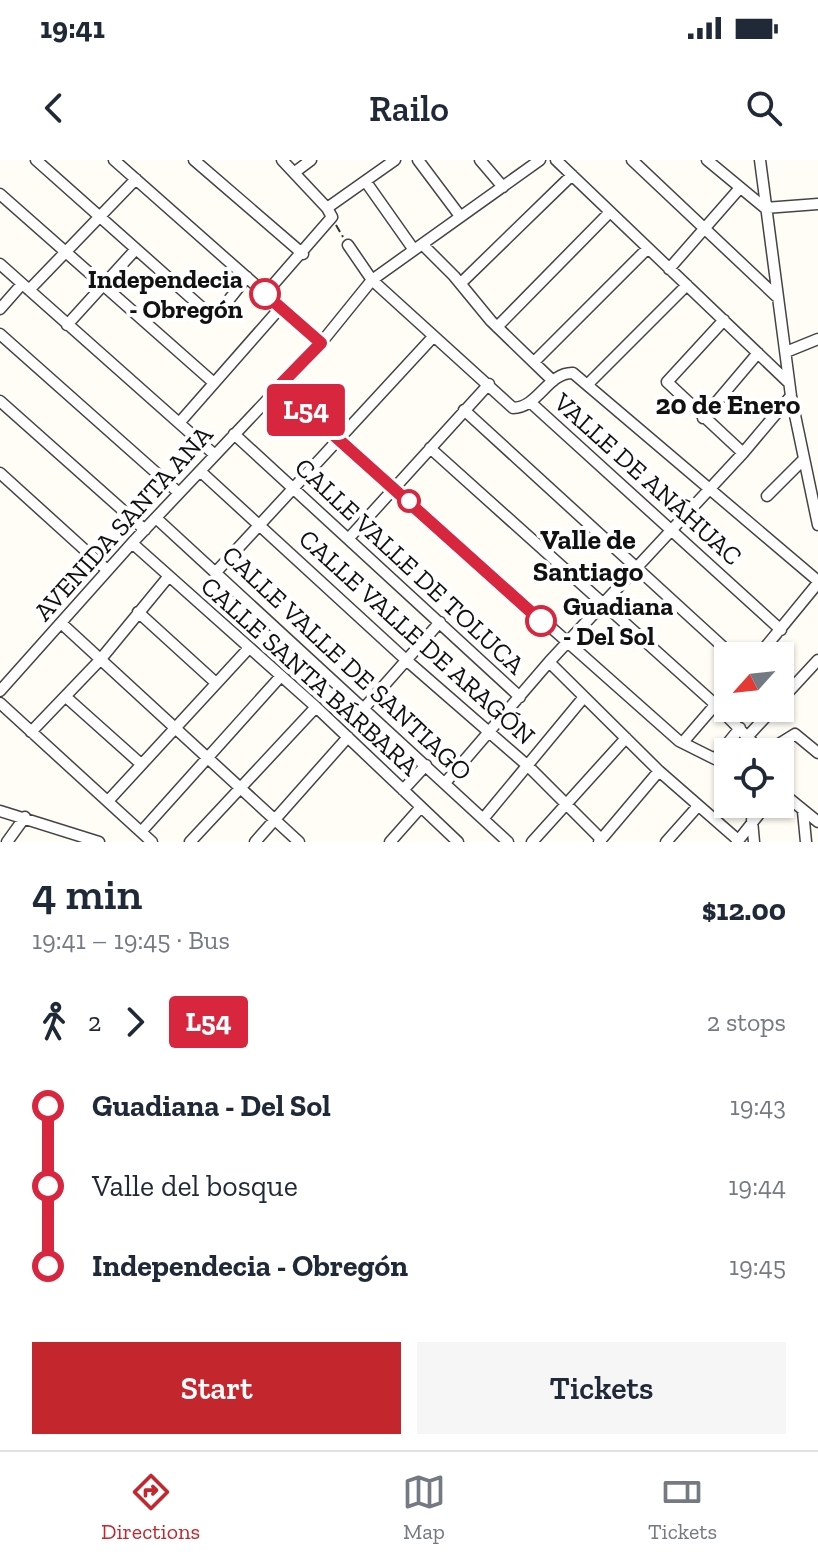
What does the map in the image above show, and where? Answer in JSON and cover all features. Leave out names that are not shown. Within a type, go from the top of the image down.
[{"type":"street","points":[[36,160],[214,315],[247,277]]},
{"type":"street","points":[[114,160],[321,343]]},
{"type":"street","points":[[194,160],[303,254]]},
{"type":"street","points":[[282,160],[330,212]]},
{"type":"street","points":[[295,172],[311,160]]},
{"type":"street","points":[[265,294],[303,254],[330,212],[395,160]]},
{"type":"street","points":[[418,160],[460,216]]},
{"type":"street","points":[[480,160],[503,187]]},
{"type":"street","name":"AVENIDA SANTA ANA","points":[[0,691],[107,570],[321,343],[372,280],[540,160]]},
{"type":"street","points":[[556,160],[789,383]]},
{"type":"street","points":[[632,160],[777,297]]},
{"type":"street","points":[[707,160],[765,208],[818,204]]},
{"type":"street","points":[[760,160],[791,396],[802,461],[818,525]]},
{"type":"street","points":[[461,283],[572,175]]},
{"type":"street","points":[[0,309],[68,252],[136,179]]},
{"type":"street","points":[[366,182],[418,247],[461,283],[497,327],[553,381]]},
{"type":"street","points":[[669,269],[739,189]]},
{"type":"street","points":[[0,194],[214,383]]},
{"type":"street","points":[[497,327],[610,212]]},
{"type":"street","name":"VALLE DE ANÁHUAC","points":[[348,245],[372,280],[433,337],[513,408],[530,402],[781,630]]},
{"type":"street","points":[[534,362],[648,248]]},
{"type":"street","points":[[67,325],[136,249]]},
{"type":"street","points":[[0,264],[215,455]]},
{"type":"street","points":[[588,384],[687,285]]},
{"type":"street","points":[[180,422],[281,307]]},
{"type":"street","points":[[724,320],[667,382],[743,453]]},
{"type":"street","points":[[0,334],[179,493]]},
{"type":"street","points":[[216,572],[340,442],[433,337]]},
{"type":"street","points":[[786,352],[818,339]]},
{"type":"street","points":[[703,418],[758,353]]},
{"type":"street","points":[[530,402],[553,381],[569,372],[588,384],[818,582],[770,642]]},
{"type":"street","points":[[349,538],[489,384]]},
{"type":"street","points":[[279,386],[566,645],[679,741],[715,759],[756,722]]},
{"type":"street","points":[[445,783],[549,662],[709,491],[791,396]]},
{"type":"street","points":[[0,401],[145,530]]},
{"type":"street","points":[[464,410],[718,642]]},
{"type":"street","name":"CALLE VALLE DE TOLUCA","points":[[234,434],[520,697]]},
{"type":"street","points":[[430,448],[714,703]]},
{"type":"street","points":[[767,496],[802,461]]},
{"type":"street","name":"CALLE VALLE DE ARAGÓN","points":[[200,471],[405,659],[528,766],[600,841]]},
{"type":"street","points":[[0,473],[107,570]]},
{"type":"street","name":"CALLE VALLE DE SANTIAGO","points":[[156,518],[365,707],[508,842]]},
{"type":"street","name":"CALLE SANTA BÁRBARA","points":[[132,543],[316,707],[452,840]]},
{"type":"street","points":[[31,732],[100,660],[169,576]]},
{"type":"street","points":[[138,612],[216,683]]},
{"type":"street","points":[[365,707],[440,622]]},
{"type":"street","points":[[61,623],[299,842]]},
{"type":"street","points":[[108,801],[249,648]]},
{"type":"street","points":[[794,686],[818,660]]},
{"type":"street","points":[[549,662],[659,771],[738,841],[752,820]]},
{"type":"street","points":[[141,832],[281,676]]},
{"type":"street","points":[[66,697],[141,764]]},
{"type":"street","points":[[483,819],[584,697]]},
{"type":"street","points":[[0,703],[152,842]]},
{"type":"street","points":[[190,842],[316,707]]},
{"type":"street","points":[[684,741],[714,707]]},
{"type":"street","points":[[734,722],[750,738]]},
{"type":"street","points":[[788,738],[795,734],[818,753]]},
{"type":"street","points":[[255,842],[348,737]]},
{"type":"street","points":[[532,842],[626,738]]},
{"type":"street","points":[[403,790],[426,765]]},
{"type":"street","points":[[600,841],[659,771]]},
{"type":"street","points":[[794,803],[818,822]]},
{"type":"street","points":[[666,842],[698,806]]},
{"type":"street","points":[[390,842],[421,807]]},
{"type":"street","points":[[0,811],[25,817],[73,837],[99,842]]},
{"type":"street","points":[[803,811],[806,842]]},
{"type":"street","points":[[7,842],[25,817]]},
{"type":"street","points":[[752,820],[754,842]]},
{"type":"path","points":[[330,212],[348,245]]},
{"type":"bus line","name":"L54","points":[[265,294],[321,343],[279,386],[541,621]]},
{"type":"place","name":"Independecia - Obregón","points":[[265,294]]},
{"type":"place","name":"Guadiana - Del Sol","points":[[541,621]]},
{"type":"district","name":"20 de Enero","points":[[728,404]]},
{"type":"district","name":"Valle de Santiago","points":[[588,555]]}]
